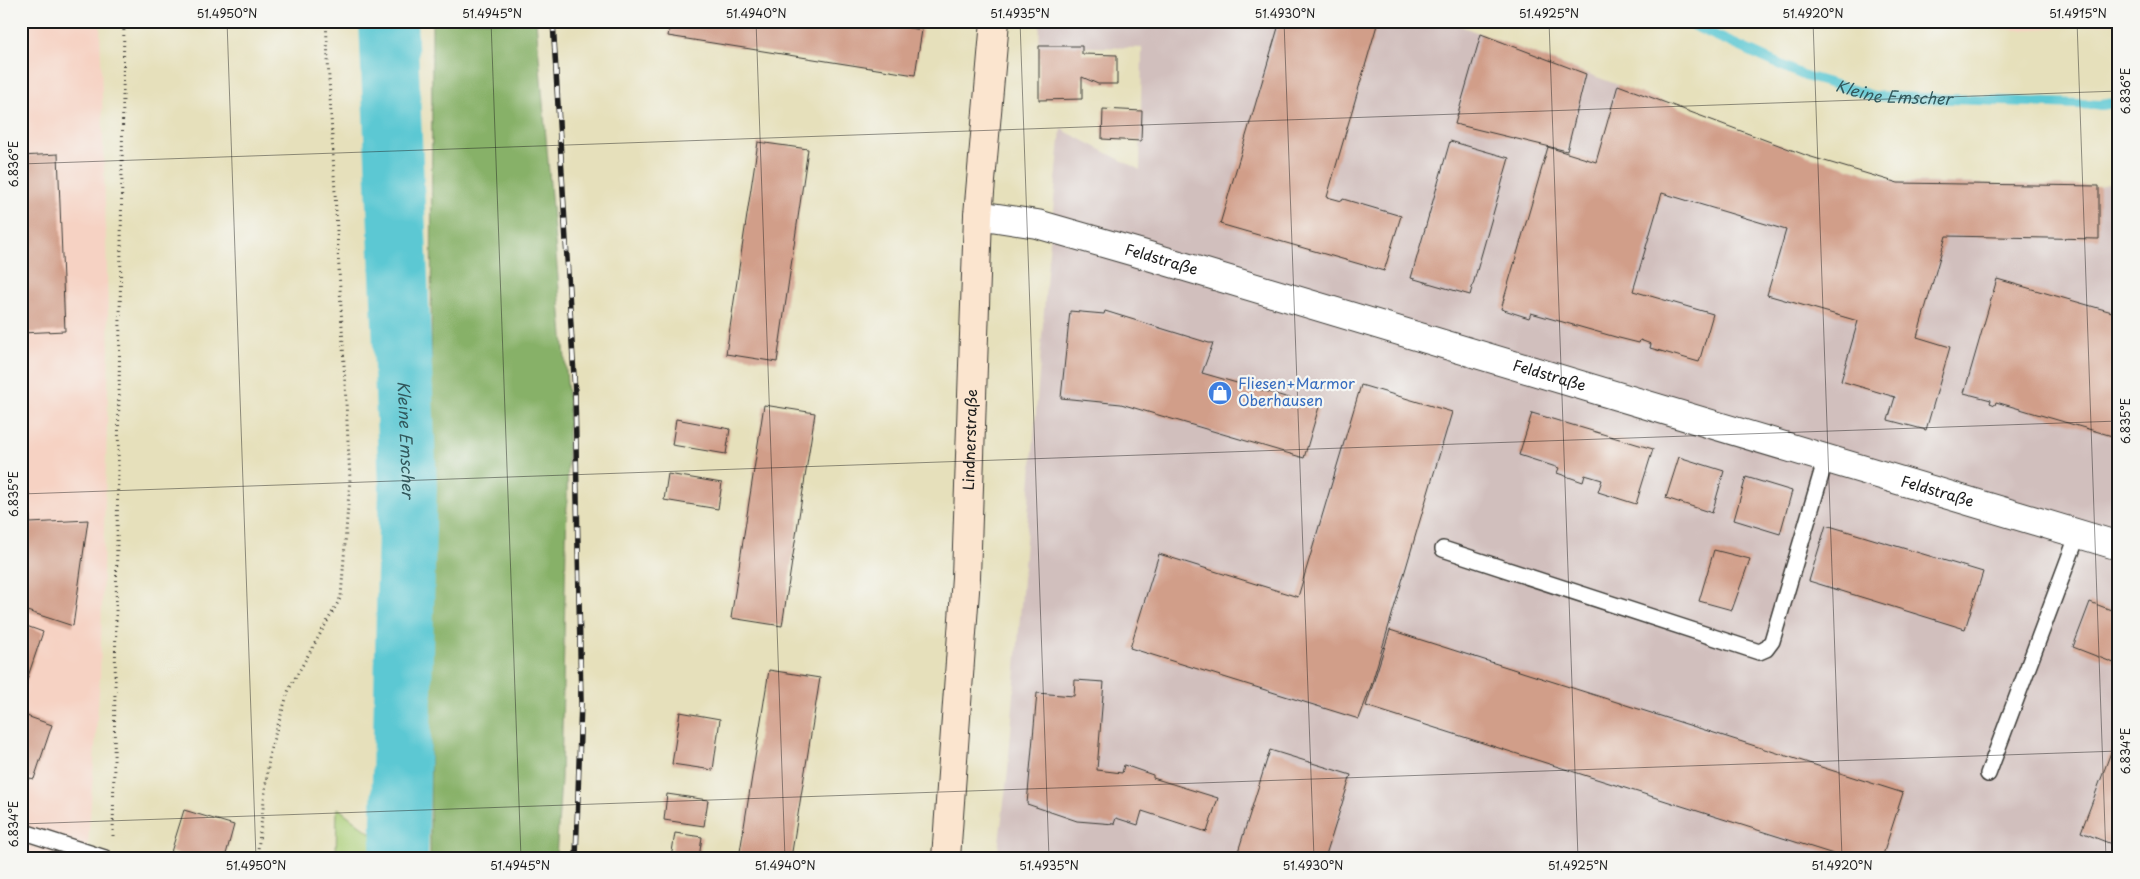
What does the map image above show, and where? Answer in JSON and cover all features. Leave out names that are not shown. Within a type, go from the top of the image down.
[{"type":"street","name":"Lindnerstraße","points":[[946,858],[966,577],[978,215],[995,21]]},
{"type":"street","name":"Feldstraße","points":[[978,215],[1037,224],[1142,254],[2119,546]]},
{"type":"lane","points":[[1443,549],[1759,652],[1766,649],[1772,641],[1826,458]]},
{"type":"lane","points":[[1988,774],[2078,534]]},
{"type":"lane","points":[[21,831],[105,858]]},
{"type":"path","points":[[113,838],[124,21]]},
{"type":"path","points":[[257,858],[270,751],[289,689],[341,597],[350,479],[326,21]]},
{"type":"shaded area","points":[[21,21],[100,21],[109,349],[100,679],[87,858],[21,858]]},
{"type":"shaded area","points":[[1040,21],[1447,21],[1808,156],[1898,182],[2099,186],[2119,181],[2119,858],[997,858],[1008,770],[1047,272],[1061,129],[1140,170],[1142,48],[1039,46]]},
{"type":"shaded area","points":[[1893,21],[2119,21],[2119,23],[2019,30]]},
{"type":"green space","points":[[432,21],[536,21],[569,406],[561,779],[556,858],[430,858]]},
{"type":"green space","points":[[338,808],[403,858],[336,858]]},
{"type":"building","points":[[671,21],[869,21],[922,30],[915,75],[668,36]]},
{"type":"building","points":[[1280,21],[1363,21],[1377,25],[1327,197],[1342,201],[1343,199],[1401,216],[1384,271],[1220,224]]},
{"type":"building","points":[[1481,34],[1586,74],[1567,151],[1455,124]]},
{"type":"building","points":[[1039,46],[1082,46],[1082,54],[1117,55],[1117,84],[1098,84],[1082,77],[1082,99],[1039,100]]},
{"type":"building","points":[[1618,85],[1808,156],[1898,183],[2099,186],[2099,239],[1946,236],[1917,337],[1950,347],[1926,430],[1888,420],[1895,397],[1841,381],[1858,321],[1767,295],[1786,230],[1662,193],[1633,291],[1713,314],[1699,362],[1650,348],[1651,344],[1640,340],[1639,343],[1531,313],[1529,318],[1501,309],[1548,147],[1596,162]]},
{"type":"building","points":[[1103,109],[1142,111],[1141,141],[1102,139]]},
{"type":"building","points":[[1450,141],[1509,158],[1470,295],[1411,278]]},
{"type":"building","points":[[758,142],[808,149],[777,362],[726,354]]},
{"type":"building","points":[[58,154],[65,331],[21,333],[21,156]]},
{"type":"building","points":[[1997,279],[2119,314],[2119,438],[1996,402],[1995,405],[1990,403],[1991,400],[1964,393]]},
{"type":"building","points":[[1070,311],[1104,314],[1105,311],[1213,343],[1202,373],[1317,406],[1319,400],[1321,400],[1304,458],[1121,404],[1061,398]]},
{"type":"building","points":[[1361,385],[1452,412],[1371,686],[1359,719],[1130,648],[1159,554],[1298,597]]},
{"type":"building","points":[[764,405],[815,413],[782,626],[731,618]]},
{"type":"building","points":[[1532,413],[1653,449],[1636,504],[1598,492],[1602,480],[1585,475],[1583,482],[1557,473],[1559,468],[1519,455]]},
{"type":"building","points":[[676,419],[730,429],[726,454],[672,445]]},
{"type":"building","points":[[1679,457],[1724,471],[1712,513],[1666,498]]},
{"type":"building","points":[[668,474],[722,483],[718,509],[664,500]]},
{"type":"building","points":[[1746,477],[1792,491],[1780,534],[1734,520]]},
{"type":"building","points":[[21,493],[29,493],[30,523],[88,520],[73,626],[21,609]]},
{"type":"building","points":[[1826,525],[1983,572],[1965,629],[1809,581]]},
{"type":"building","points":[[1714,550],[1750,559],[1732,610],[1699,601]]},
{"type":"building","points":[[2090,602],[2119,613],[2119,665],[2073,647]]},
{"type":"building","points":[[21,624],[43,632],[22,694],[21,694]]},
{"type":"building","points":[[1390,630],[1903,793],[1882,858],[1846,858],[1366,706]]},
{"type":"building","points":[[769,670],[820,678],[791,858],[739,858]]},
{"type":"building","points":[[1075,680],[1104,682],[1097,770],[1122,773],[1124,765],[1153,775],[1153,778],[1218,798],[1207,832],[1142,811],[1138,825],[1116,818],[1114,824],[1077,821],[1027,804],[1037,693],[1074,696]]},
{"type":"building","points":[[680,712],[720,719],[713,770],[672,764]]},
{"type":"building","points":[[21,714],[52,725],[34,779],[30,778],[26,781],[21,780]]},
{"type":"building","points":[[2119,731],[2119,847],[2081,832]]},
{"type":"building","points":[[1270,750],[1351,775],[1325,858],[1236,858]]},
{"type":"building","points":[[667,794],[708,800],[704,826],[664,820]]},
{"type":"building","points":[[184,810],[234,825],[225,858],[193,858],[171,852]]},
{"type":"building","points":[[675,833],[702,837],[699,858],[671,858]]},
{"type":"waterway","name":"Kleine Emscher","points":[[388,21],[408,486],[399,858]]},
{"type":"waterway","name":"Kleine Emscher","points":[[1683,21],[1805,76],[1874,96],[2102,105],[2119,102]]},
{"type":"railway","points":[[553,21],[575,393],[581,701],[576,858]]},
{"type":"place","name":"Fliesen+Marmor Oberhausen","points":[[1220,393]]}]
